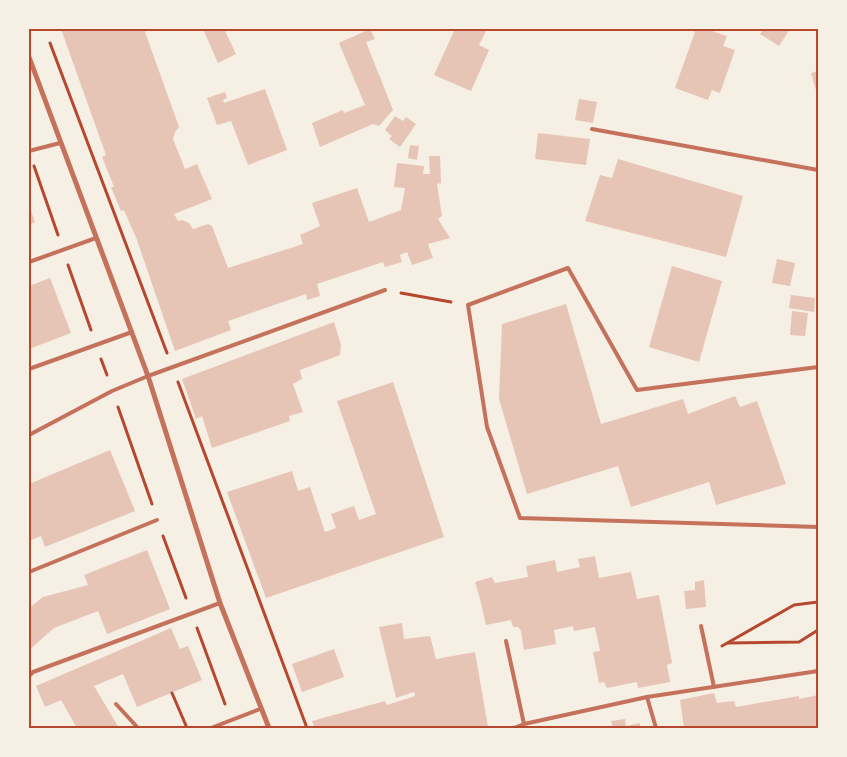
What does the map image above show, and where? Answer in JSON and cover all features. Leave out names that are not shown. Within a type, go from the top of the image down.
[{"type":"street","points":[[29,57],[148,376],[220,603],[268,728]]},
{"type":"lane","points":[[592,130],[818,170]]},
{"type":"lane","points":[[29,151],[60,143]]},
{"type":"lane","points":[[29,262],[96,238]]},
{"type":"lane","points":[[818,367],[637,390],[568,268],[468,305],[487,427],[520,518],[818,527]]},
{"type":"lane","points":[[29,435],[112,392],[148,376],[385,290]]},
{"type":"lane","points":[[29,369],[132,332]]},
{"type":"lane","points":[[29,572],[158,520]]},
{"type":"lane","points":[[29,676],[33,672],[191,612],[220,603]]},
{"type":"lane","points":[[701,626],[714,687]]},
{"type":"lane","points":[[506,641],[524,724]]},
{"type":"lane","points":[[514,728],[524,724],[647,697],[818,671]]},
{"type":"lane","points":[[647,697],[656,728]]},
{"type":"lane","points":[[116,704],[138,728]]},
{"type":"lane","points":[[211,728],[260,709]]},
{"type":"path","points":[[50,43],[307,728]]},
{"type":"path","points":[[32,160],[112,392],[230,721]]},
{"type":"path","points":[[385,290],[468,305]]},
{"type":"path","points":[[707,655],[794,605],[818,602]]},
{"type":"path","points":[[727,643],[799,642],[818,630]]},
{"type":"path","points":[[172,692],[187,728]]},
{"type":"building","points":[[61,29],[144,29],[179,127],[173,139],[185,169],[197,164],[212,199],[174,214],[178,221],[182,220],[189,223],[193,229],[208,224],[212,226],[228,268],[303,244],[300,235],[320,226],[312,203],[357,188],[369,222],[401,210],[405,188],[394,187],[397,163],[424,166],[423,174],[430,174],[429,156],[440,156],[441,183],[437,184],[442,216],[438,219],[450,238],[428,244],[433,258],[412,265],[407,252],[400,255],[402,262],[385,267],[383,262],[317,284],[320,296],[307,300],[306,294],[228,321],[231,330],[175,351],[137,240],[124,210],[121,211],[111,187],[114,187],[102,157],[106,155]]},
{"type":"building","points":[[203,29],[224,29],[236,54],[218,63]]},
{"type":"building","points":[[370,29],[375,39],[366,42],[393,110],[379,126],[373,124],[320,147],[312,123],[343,110],[344,113],[365,105],[339,43]]},
{"type":"building","points":[[455,29],[487,29],[479,45],[489,50],[471,91],[434,75]]},
{"type":"building","points":[[696,29],[705,29],[727,36],[723,46],[735,50],[720,93],[712,90],[708,100],[675,88]]},
{"type":"building","points":[[758,29],[790,29],[779,46],[760,34],[762,31]]},
{"type":"building","points":[[818,71],[818,97],[811,73]]},
{"type":"building","points":[[265,89],[287,150],[248,165],[231,121],[217,125],[207,98],[225,92],[227,98],[223,100],[224,103]]},
{"type":"building","points":[[579,99],[597,102],[593,123],[575,120]]},
{"type":"building","points":[[395,116],[403,121],[406,117],[416,124],[400,147],[389,139],[392,136],[385,130]]},
{"type":"building","points":[[538,133],[590,139],[586,165],[535,159]]},
{"type":"building","points":[[410,145],[419,146],[417,160],[408,158]]},
{"type":"building","points":[[618,159],[743,196],[726,257],[585,221],[600,175],[612,178]]},
{"type":"building","points":[[29,205],[35,222],[29,225]]},
{"type":"building","points":[[777,259],[795,263],[790,286],[772,283]]},
{"type":"building","points":[[672,266],[722,281],[699,362],[649,347]]},
{"type":"building","points":[[50,278],[71,333],[29,349],[29,286]]},
{"type":"building","points":[[791,295],[815,298],[814,312],[789,308]]},
{"type":"building","points":[[566,304],[601,424],[683,399],[688,414],[735,396],[740,407],[757,401],[786,484],[716,505],[709,482],[631,507],[618,466],[527,494],[499,399],[502,324]]},
{"type":"building","points":[[792,311],[808,313],[805,336],[790,335]]},
{"type":"building","points":[[334,322],[341,345],[340,355],[300,370],[302,379],[293,384],[303,412],[289,416],[290,421],[212,448],[202,416],[196,419],[182,379]]},
{"type":"building","points":[[393,382],[444,537],[266,598],[227,492],[292,471],[298,491],[310,487],[325,532],[336,528],[331,514],[354,506],[359,520],[376,514],[337,401]]},
{"type":"building","points":[[110,450],[135,511],[45,547],[41,536],[29,541],[29,484]]},
{"type":"building","points":[[147,550],[170,609],[107,634],[98,611],[54,628],[29,650],[29,608],[43,597],[88,585],[84,575]]},
{"type":"building","points":[[595,556],[599,578],[631,572],[637,599],[659,595],[672,663],[667,665],[670,682],[638,688],[637,682],[607,688],[604,682],[599,683],[593,652],[600,651],[595,627],[574,631],[573,626],[554,630],[556,644],[524,650],[521,631],[518,627],[513,627],[511,620],[486,625],[475,582],[492,577],[495,583],[528,577],[526,566],[555,560],[557,572],[580,567],[578,559]]},
{"type":"building","points":[[704,580],[706,607],[686,609],[684,591],[695,590],[695,582]]},
{"type":"building","points":[[402,623],[404,639],[430,636],[436,659],[475,652],[488,727],[315,728],[312,721],[385,701],[387,705],[415,696],[414,692],[396,698],[379,627]]},
{"type":"building","points":[[171,628],[180,649],[188,646],[202,680],[137,707],[123,674],[94,686],[119,728],[77,728],[61,700],[45,707],[36,686]]},
{"type":"building","points":[[334,649],[344,677],[302,692],[292,664]]},
{"type":"building","points":[[714,693],[717,703],[734,701],[736,707],[799,696],[799,699],[818,695],[818,728],[684,728],[680,700]]},
{"type":"building","points":[[625,719],[626,726],[640,723],[640,728],[613,728],[611,721]]}]
